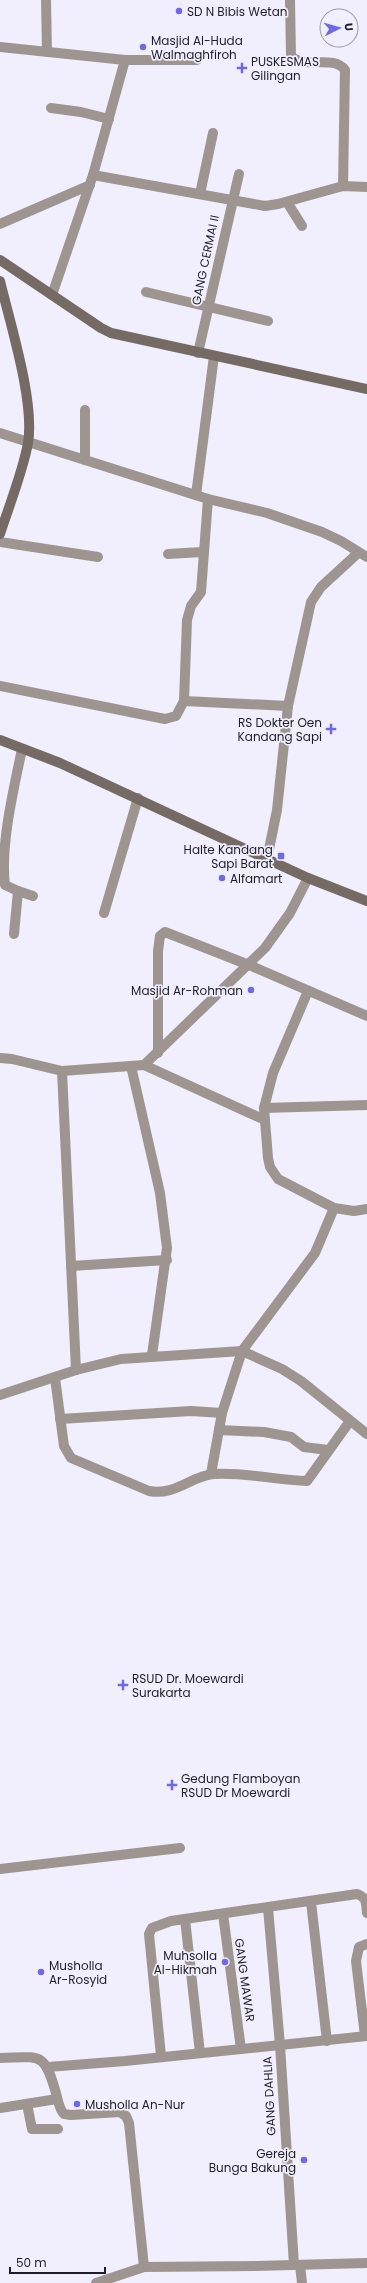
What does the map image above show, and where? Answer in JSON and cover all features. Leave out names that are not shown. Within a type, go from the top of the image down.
[{"type":"street","points":[[46,0],[47,52]]},
{"type":"street","points":[[290,0],[291,56],[299,62],[336,63],[345,70],[343,186]]},
{"type":"street","points":[[0,48],[125,60],[197,60]]},
{"type":"street","points":[[52,296],[92,180],[125,60]]},
{"type":"street","points":[[51,108],[81,112],[109,119]]},
{"type":"street","points":[[200,194],[213,133]]},
{"type":"street","name":"GANG CERMAI II","points":[[198,353],[239,174]]},
{"type":"street","points":[[0,224],[92,180],[200,194],[265,206],[287,202],[343,186],[367,187]]},
{"type":"street","points":[[287,202],[302,226]]},
{"type":"street","points":[[0,260],[52,296],[112,333],[367,389]]},
{"type":"street","points":[[0,281],[24,386],[29,419],[28,443],[0,534]]},
{"type":"street","points":[[146,292],[268,321]]},
{"type":"street","points":[[196,495],[214,356]]},
{"type":"street","points":[[85,410],[85,460]]},
{"type":"street","points":[[0,433],[208,499],[266,513],[341,540],[362,555],[321,587],[311,602],[288,706],[277,810],[267,859]]},
{"type":"street","points":[[0,686],[165,719],[176,716],[184,701],[187,620],[191,606],[201,592],[202,552],[208,499]]},
{"type":"street","points":[[0,542],[98,557]]},
{"type":"street","points":[[168,554],[202,552]]},
{"type":"street","points":[[184,701],[288,706]]},
{"type":"street","points":[[0,740],[60,762],[308,878],[367,901]]},
{"type":"street","points":[[22,748],[7,826],[4,878],[6,886],[33,896]]},
{"type":"street","points":[[104,913],[138,798]]},
{"type":"street","points":[[144,1065],[250,965],[278,931],[290,913],[308,878]]},
{"type":"street","points":[[14,934],[18,891]]},
{"type":"street","points":[[158,1053],[158,951],[162,934],[172,934],[250,965],[367,1016]]},
{"type":"street","points":[[308,991],[273,1073],[264,1108],[268,1158],[278,1179],[334,1208],[354,1211],[367,1209]]},
{"type":"street","points":[[0,1058],[12,1059],[62,1072],[144,1065],[265,1120]]},
{"type":"street","points":[[131,1066],[165,1219],[167,1260],[152,1356]]},
{"type":"street","points":[[62,1072],[76,1370]]},
{"type":"street","points":[[264,1108],[367,1105]]},
{"type":"street","points":[[211,1474],[222,1412],[242,1351],[315,1253],[334,1208]]},
{"type":"street","points":[[71,1266],[167,1260]]},
{"type":"street","points":[[0,1395],[76,1370],[121,1359],[242,1351],[282,1369],[367,1433]]},
{"type":"street","points":[[55,1378],[64,1446],[71,1458],[149,1491],[170,1491],[211,1474],[307,1480],[350,1421]]},
{"type":"street","points":[[60,1419],[191,1411],[222,1412]]},
{"type":"street","points":[[219,1430],[264,1432],[291,1437],[304,1448],[328,1450]]},
{"type":"street","points":[[0,1869],[180,1848]]},
{"type":"street","points":[[161,2056],[148,1934],[152,1928],[159,1924],[185,1919],[311,1902],[357,1894],[365,1899],[367,1913]]},
{"type":"street","points":[[311,1902],[327,2041]]},
{"type":"street","name":"GANG DAHLIA","points":[[268,1908],[297,2265],[302,2283]]},
{"type":"street","name":"GANG MAWAR","points":[[223,1914],[241,2049]]},
{"type":"street","points":[[185,1919],[200,2053]]},
{"type":"street","points":[[48,2067],[125,2061],[161,2056],[366,2036],[356,1961],[359,1947],[367,1944]]},
{"type":"street","points":[[0,2058],[36,2057],[48,2067],[57,2099],[62,2111],[67,2115],[120,2112],[128,2119],[144,2267]]},
{"type":"street","points":[[0,2108],[57,2099]]},
{"type":"street","points":[[27,2104],[32,2129],[58,2129]]},
{"type":"street","points":[[96,2283],[144,2267],[367,2263]]},
{"type":"place","name":"SD N Bibis Wetan","points":[[179,11]]},
{"type":"place","name":"Masjid Al-Huda Walmaghfiroh","points":[[143,47]]},
{"type":"place","name":"PUSKESMAS Gilingan","points":[[242,68]]},
{"type":"place","name":"RS Dokter Oen Kandang Sapi","points":[[331,729]]},
{"type":"place","name":"Halte Kandang Sapi Barat","points":[[281,856]]},
{"type":"place","name":"Alfamart","points":[[222,878]]},
{"type":"place","name":"Masjid Ar-Rohman","points":[[251,990]]},
{"type":"place","name":"RSUD Dr. Moewardi Surakarta","points":[[123,1685]]},
{"type":"place","name":"Gedung Flamboyan RSUD Dr Moewardi","points":[[172,1785]]},
{"type":"place","name":"Muhsolla Al-Hikmah","points":[[225,1962]]},
{"type":"place","name":"Musholla Ar-Rosyid","points":[[41,1972]]},
{"type":"place","name":"Musholla An-Nur","points":[[77,2104]]},
{"type":"place","name":"Gereja Bunga Bakung","points":[[304,2160]]}]
